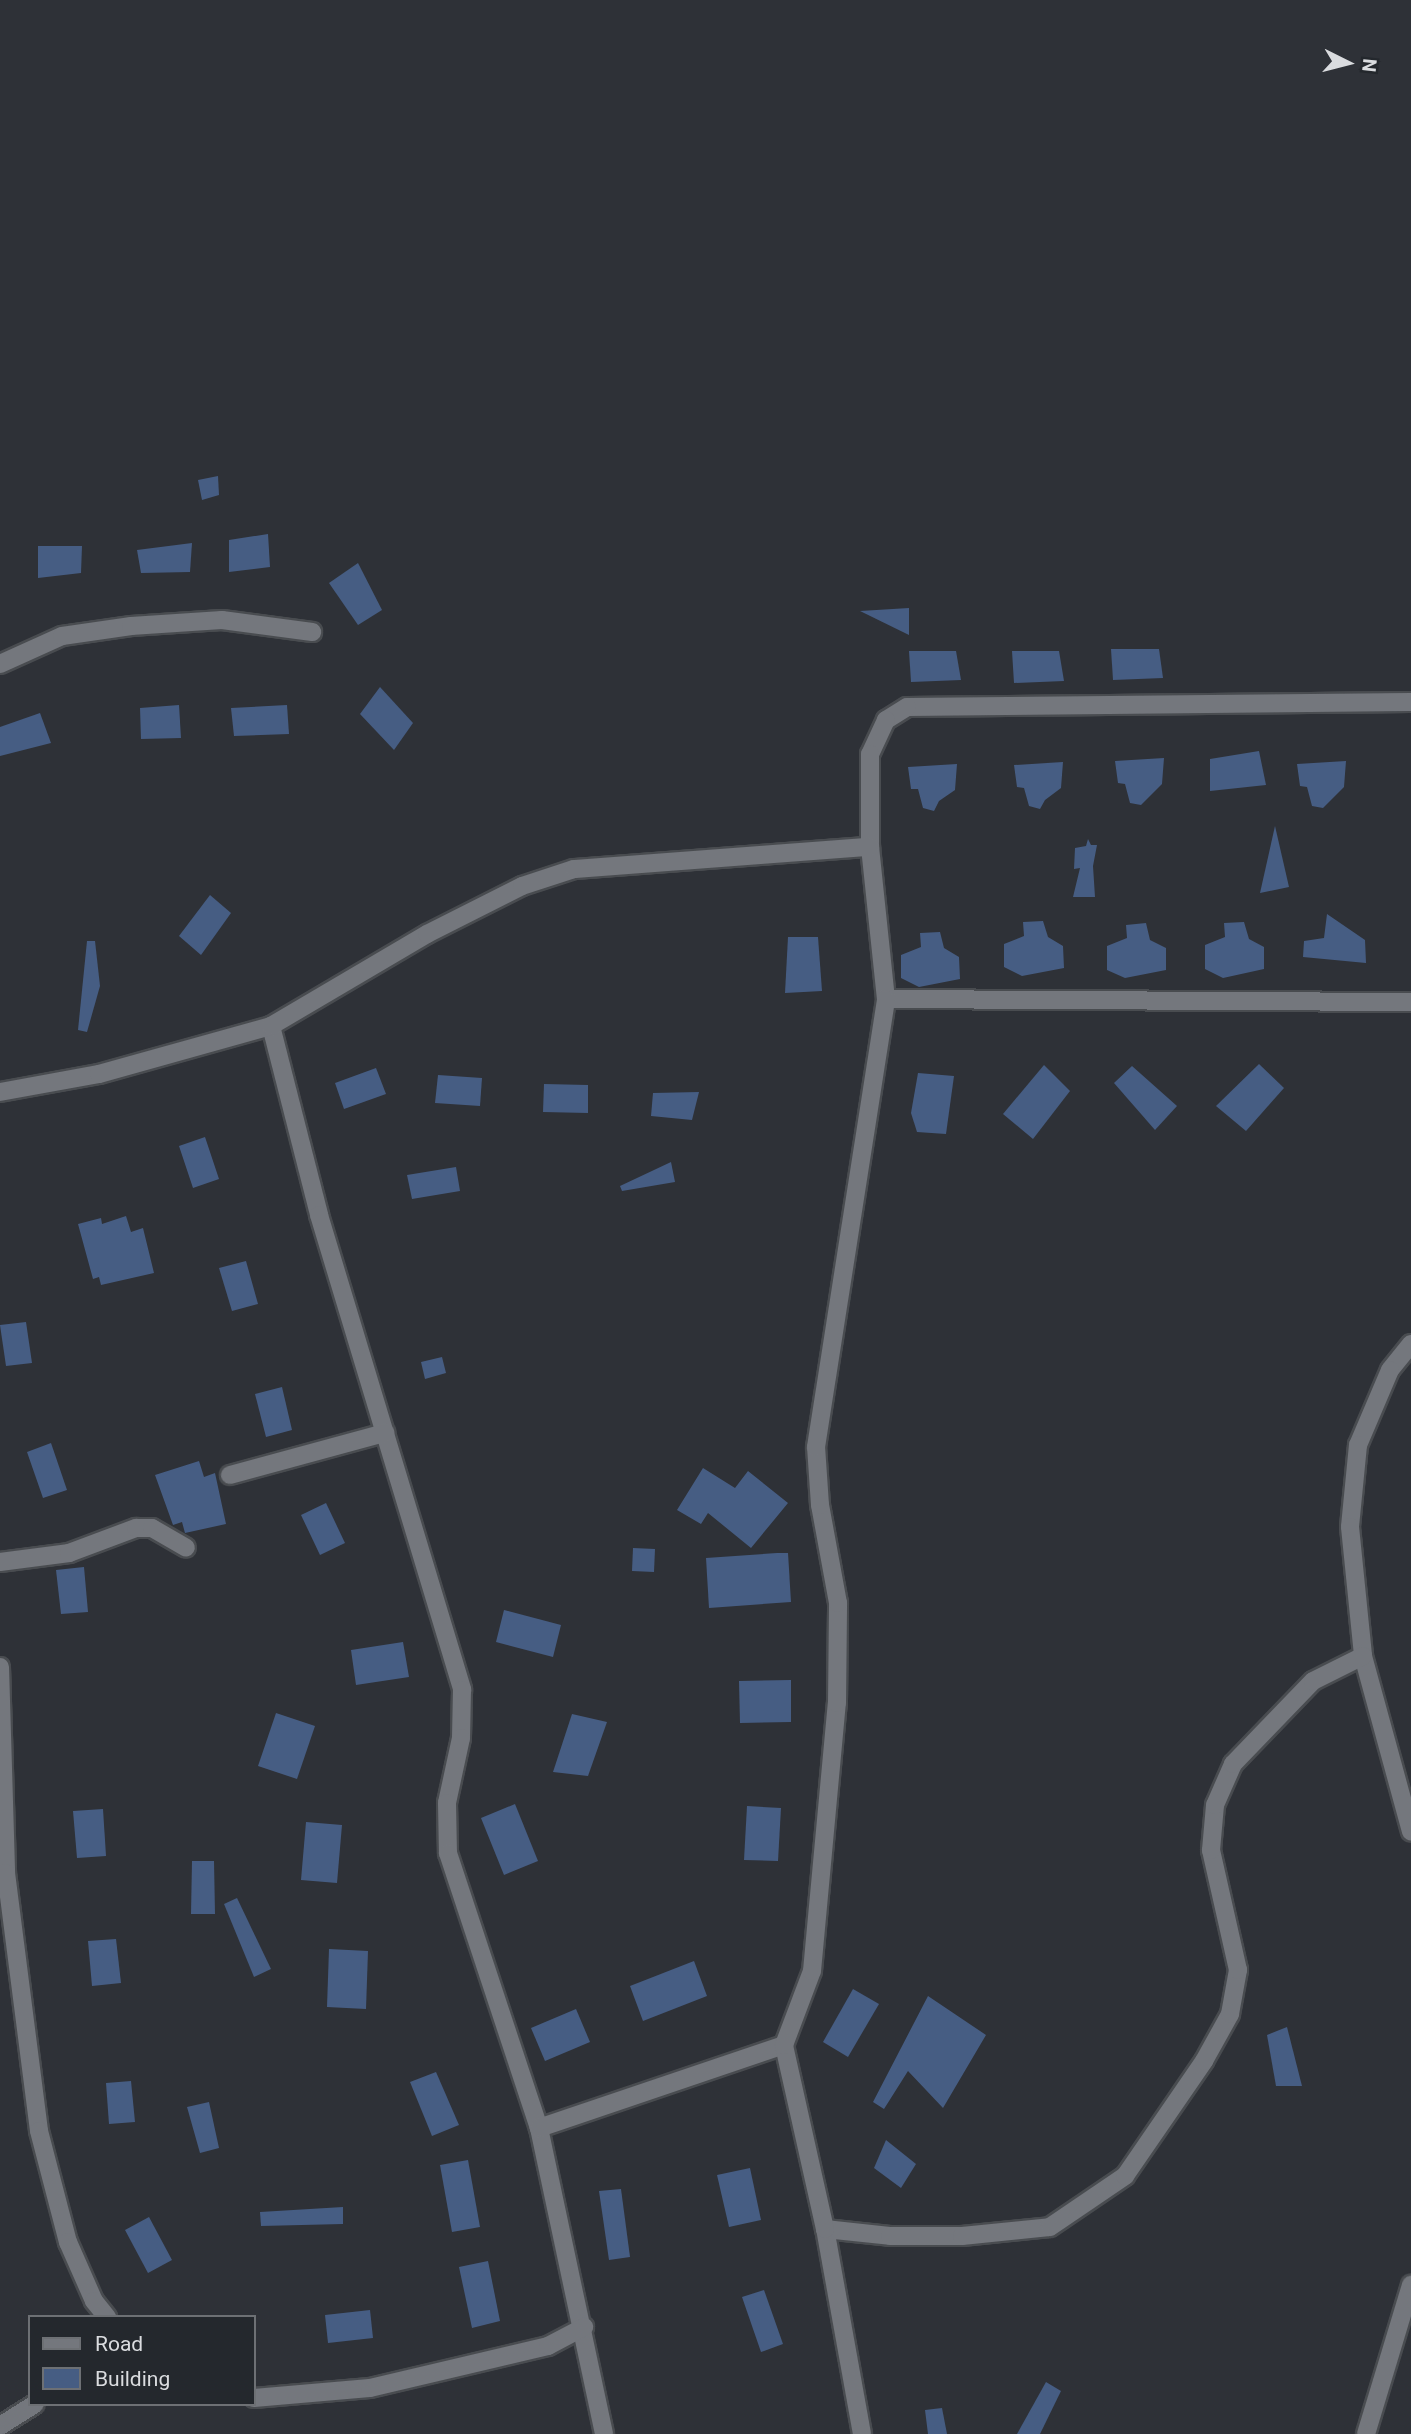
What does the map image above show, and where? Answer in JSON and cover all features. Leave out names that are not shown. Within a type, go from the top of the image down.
[{"type":"street","points":[[0,664],[62,635],[131,626],[222,621],[312,632]]},
{"type":"street","points":[[862,2434],[825,2229],[784,2045],[811,1971],[837,1703],[838,1603],[820,1505],[816,1447],[886,999],[870,847],[870,754],[886,720],[907,707],[1411,702]]},
{"type":"street","points":[[0,1092],[162,1059],[271,1026],[427,934],[522,886],[574,869],[870,847]]},
{"type":"street","points":[[886,999],[1411,1002]]},
{"type":"street","points":[[271,1026],[319,1215],[462,1690],[461,1738],[447,1803],[448,1853],[539,2128],[584,2327],[604,2434]]},
{"type":"street","points":[[1411,1344],[1390,1370],[1358,1445],[1350,1527],[1363,1656],[1411,1832]]},
{"type":"street","points":[[230,1475],[385,1433]]},
{"type":"street","points":[[0,1562],[69,1553],[136,1528],[152,1528],[186,1548]]},
{"type":"street","points":[[825,2229],[890,2236],[962,2236],[1050,2227],[1125,2176],[1204,2061],[1230,2014],[1238,1970],[1211,1850],[1215,1805],[1228,1774],[1275,1716],[1313,1681],[1363,1656]]},
{"type":"street","points":[[0,1667],[3,1873],[39,2131],[68,2242],[90,2309]]},
{"type":"street","points":[[539,2128],[784,2045]]},
{"type":"street","points":[[1366,2434],[1411,2285]]},
{"type":"street","points":[[256,2398],[370,2388],[548,2346],[584,2327]]},
{"type":"street","points":[[0,2426],[32,2406]]},
{"type":"building","points":[[218,476],[219,495],[202,500],[198,480]]},
{"type":"building","points":[[268,534],[270,567],[229,572],[229,540]]},
{"type":"building","points":[[192,543],[190,572],[141,573],[137,550]]},
{"type":"building","points":[[38,546],[82,546],[81,573],[38,578]]},
{"type":"building","points":[[358,563],[382,610],[358,625],[329,583]]},
{"type":"building","points":[[909,608],[909,635],[860,611]]},
{"type":"building","points":[[1111,649],[1159,649],[1163,678],[1113,680]]},
{"type":"building","points":[[909,651],[956,651],[961,680],[911,682]]},
{"type":"building","points":[[1012,651],[1059,651],[1064,681],[1014,683]]},
{"type":"building","points":[[380,687],[413,723],[394,750],[360,714]]},
{"type":"building","points":[[179,705],[181,738],[141,739],[140,708]]},
{"type":"building","points":[[287,705],[289,734],[234,736],[231,708]]},
{"type":"building","points":[[40,713],[51,743],[0,756],[0,727]]},
{"type":"building","points":[[1259,751],[1266,785],[1210,791],[1210,759]]},
{"type":"building","points":[[1164,758],[1162,784],[1141,805],[1130,803],[1125,784],[1118,783],[1115,761]]},
{"type":"building","points":[[1346,761],[1344,787],[1323,808],[1312,806],[1307,787],[1300,786],[1297,764]]},
{"type":"building","points":[[1063,762],[1061,788],[1045,800],[1040,809],[1029,806],[1024,788],[1017,787],[1014,765]]},
{"type":"building","points":[[957,764],[955,790],[939,801],[934,811],[923,808],[918,789],[911,789],[908,767]]},
{"type":"building","points":[[1275,826],[1289,887],[1260,893]]},
{"type":"building","points":[[1088,839],[1091,845],[1097,845],[1093,866],[1095,897],[1073,897],[1080,868],[1074,869],[1075,848],[1086,846]]},
{"type":"building","points":[[210,895],[231,913],[201,955],[179,936]]},
{"type":"building","points":[[1327,914],[1365,940],[1366,963],[1303,957],[1304,941],[1324,938]]},
{"type":"building","points":[[1043,921],[1048,937],[1063,946],[1064,968],[1022,976],[1004,967],[1004,944],[1024,936],[1023,922]]},
{"type":"building","points":[[1244,922],[1249,939],[1264,947],[1264,969],[1223,978],[1205,969],[1205,945],[1225,937],[1224,923]]},
{"type":"building","points":[[1146,923],[1150,940],[1166,948],[1166,970],[1125,978],[1107,970],[1107,946],[1127,938],[1126,925]]},
{"type":"building","points":[[940,932],[944,948],[959,957],[960,979],[919,987],[901,978],[901,955],[921,947],[920,933]]},
{"type":"building","points":[[788,937],[818,937],[822,991],[785,993]]},
{"type":"building","points":[[87,941],[95,941],[100,986],[87,1032],[78,1030]]},
{"type":"building","points":[[1259,1064],[1284,1088],[1246,1131],[1216,1106]]},
{"type":"building","points":[[1044,1065],[1070,1091],[1033,1139],[1003,1114]]},
{"type":"building","points":[[1132,1066],[1177,1106],[1155,1130],[1114,1083]]},
{"type":"building","points":[[376,1068],[386,1094],[344,1109],[335,1083]]},
{"type":"building","points":[[918,1073],[954,1076],[946,1134],[917,1132],[911,1113]]},
{"type":"building","points":[[438,1075],[482,1078],[480,1106],[435,1103]]},
{"type":"building","points":[[544,1084],[588,1085],[588,1113],[543,1112]]},
{"type":"building","points":[[699,1092],[692,1120],[651,1116],[653,1093]]},
{"type":"building","points":[[205,1137],[219,1179],[193,1188],[179,1146]]},
{"type":"building","points":[[671,1162],[675,1182],[622,1191],[620,1186]]},
{"type":"building","points":[[456,1167],[460,1191],[412,1199],[407,1175]]},
{"type":"building","points":[[126,1216],[131,1232],[143,1228],[154,1273],[101,1285],[99,1277],[93,1279],[78,1224],[101,1218],[102,1224]]},
{"type":"building","points":[[246,1261],[258,1304],[232,1311],[219,1268]]},
{"type":"building","points":[[26,1322],[32,1363],[6,1366],[0,1325]]},
{"type":"building","points":[[442,1357],[446,1373],[425,1379],[421,1362]]},
{"type":"building","points":[[282,1387],[292,1430],[266,1437],[255,1394]]},
{"type":"building","points":[[51,1443],[67,1490],[43,1498],[27,1452]]},
{"type":"building","points":[[199,1461],[204,1477],[215,1473],[226,1524],[185,1533],[182,1522],[173,1525],[155,1475]]},
{"type":"building","points":[[703,1468],[735,1488],[748,1471],[788,1503],[751,1548],[708,1513],[701,1524],[677,1510]]},
{"type":"building","points":[[326,1503],[345,1543],[320,1555],[301,1515]]},
{"type":"building","points":[[633,1548],[655,1549],[654,1572],[632,1571]]},
{"type":"building","points":[[788,1553],[791,1602],[709,1608],[706,1558]]},
{"type":"building","points":[[84,1567],[88,1612],[61,1614],[56,1570]]},
{"type":"building","points":[[504,1610],[561,1625],[553,1657],[496,1642]]},
{"type":"building","points":[[403,1642],[409,1677],[356,1685],[351,1650]]},
{"type":"building","points":[[791,1680],[791,1722],[740,1723],[739,1681]]},
{"type":"building","points":[[276,1713],[315,1726],[297,1779],[258,1766]]},
{"type":"building","points":[[572,1714],[607,1722],[588,1776],[553,1772]]},
{"type":"building","points":[[515,1804],[538,1861],[504,1875],[481,1818]]},
{"type":"building","points":[[747,1806],[781,1808],[778,1861],[744,1860]]},
{"type":"building","points":[[103,1809],[106,1856],[77,1858],[73,1811]]},
{"type":"building","points":[[306,1822],[342,1825],[337,1883],[301,1880]]},
{"type":"building","points":[[192,1861],[214,1861],[215,1914],[191,1914]]},
{"type":"building","points":[[237,1898],[271,1969],[254,1977],[224,1904]]},
{"type":"building","points":[[116,1939],[121,1983],[92,1986],[88,1941]]},
{"type":"building","points":[[329,1949],[368,1951],[366,2009],[327,2007]]},
{"type":"building","points":[[694,1961],[707,1996],[643,2021],[630,1986]]},
{"type":"building","points":[[853,1989],[879,2004],[848,2057],[823,2042]]},
{"type":"building","points":[[928,1996],[986,2035],[943,2108],[908,2071],[884,2109],[873,2102]]},
{"type":"building","points":[[576,2009],[590,2042],[545,2061],[531,2028]]},
{"type":"building","points":[[1287,2027],[1302,2086],[1276,2086],[1267,2035]]},
{"type":"building","points":[[436,2072],[459,2125],[432,2136],[410,2082]]},
{"type":"building","points":[[131,2081],[135,2122],[109,2124],[106,2083]]},
{"type":"building","points":[[209,2102],[219,2148],[200,2153],[187,2107]]},
{"type":"building","points":[[886,2140],[916,2164],[901,2188],[874,2168]]},
{"type":"building","points":[[468,2160],[480,2227],[452,2232],[440,2165]]},
{"type":"building","points":[[750,2168],[761,2220],[729,2227],[717,2175]]},
{"type":"building","points":[[621,2189],[630,2257],[609,2260],[599,2191]]},
{"type":"building","points":[[343,2207],[343,2224],[261,2226],[260,2212]]},
{"type":"building","points":[[149,2217],[172,2260],[148,2273],[125,2230]]},
{"type":"building","points":[[488,2261],[500,2321],[472,2328],[459,2267]]},
{"type":"building","points":[[764,2290],[783,2344],[761,2352],[742,2297]]},
{"type":"building","points":[[370,2310],[373,2338],[328,2343],[325,2315]]},
{"type":"building","points":[[1046,2382],[1061,2391],[1040,2434],[1017,2434]]},
{"type":"building","points":[[942,2408],[947,2434],[928,2434],[925,2410]]}]
